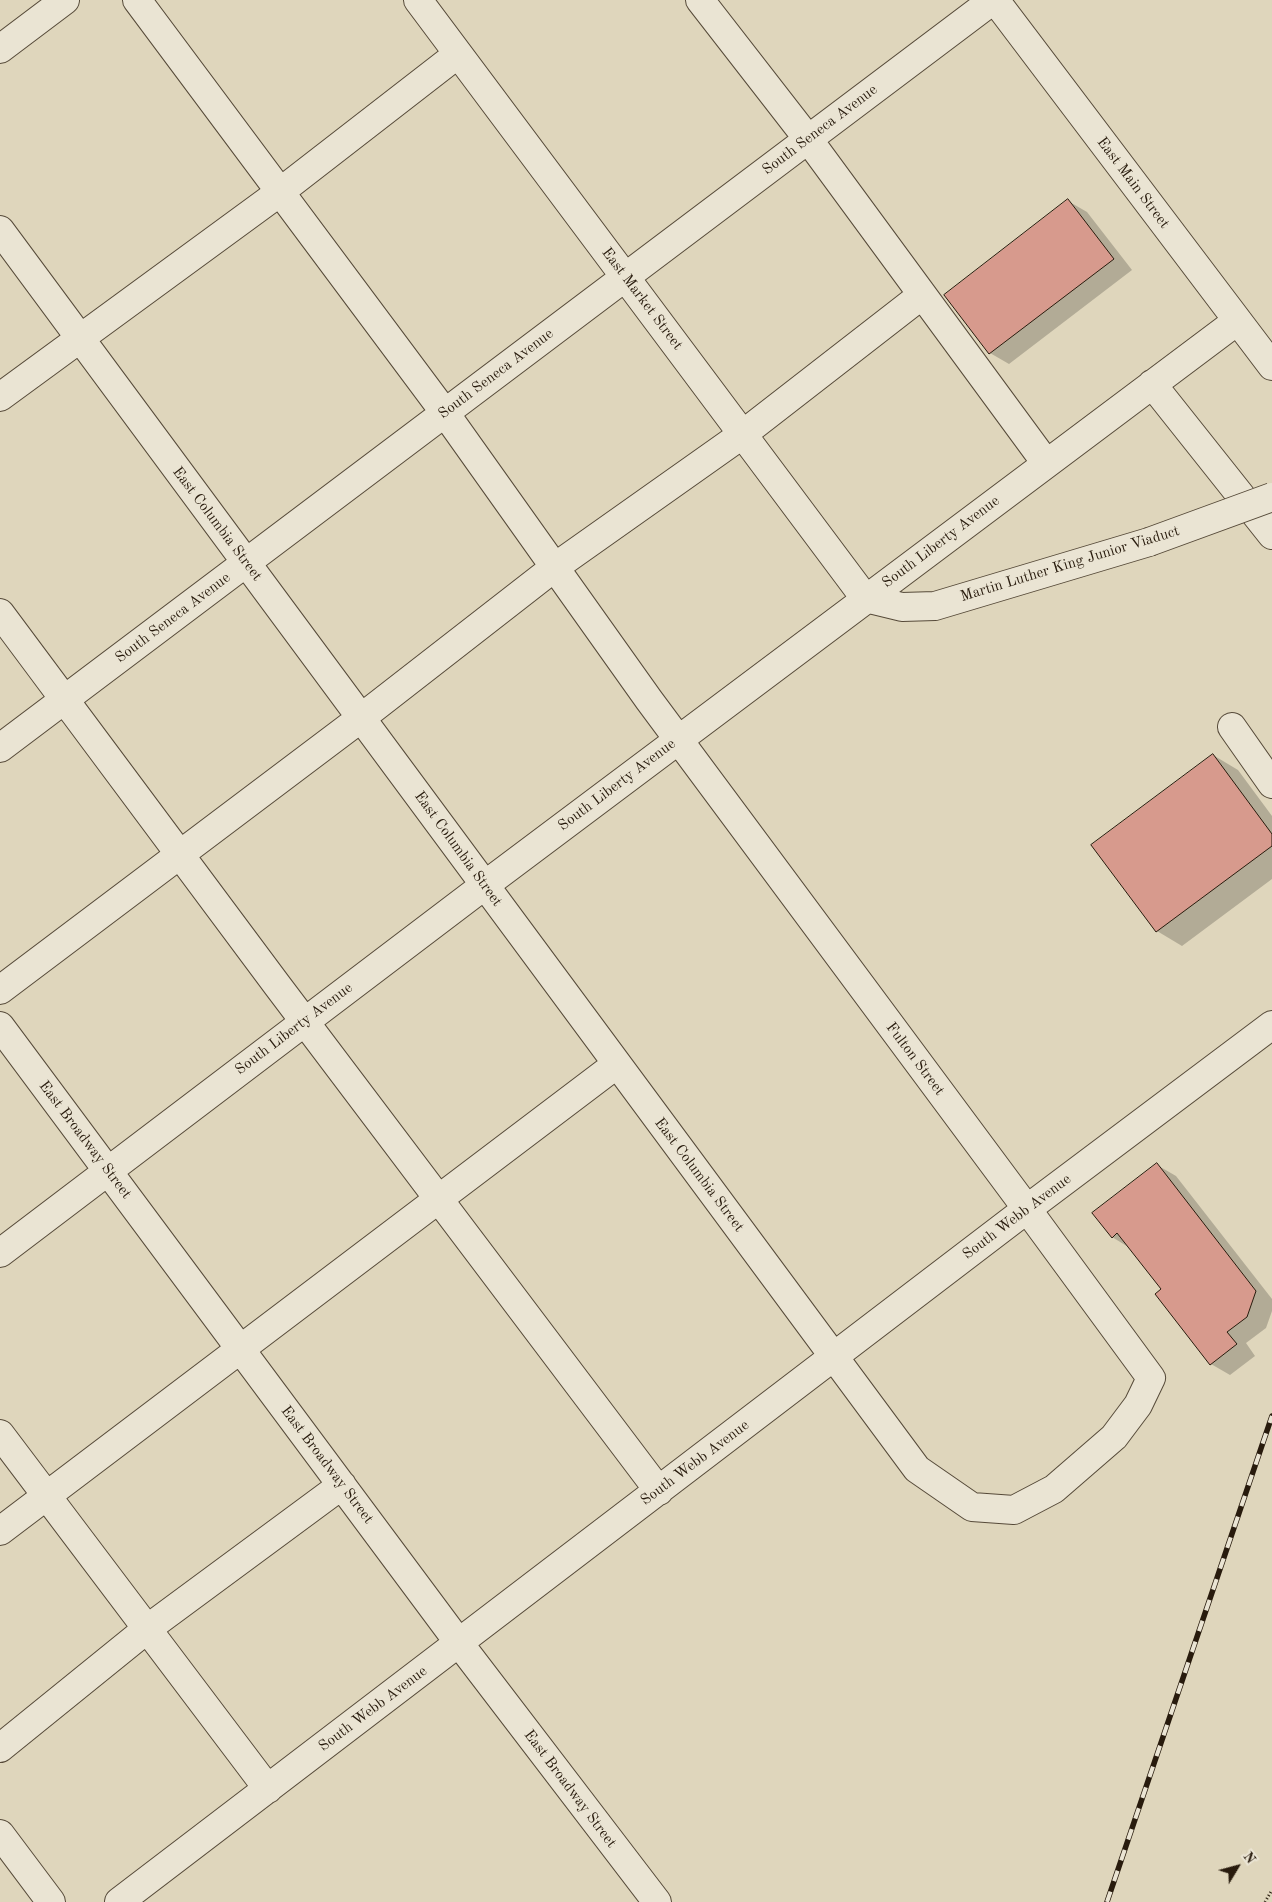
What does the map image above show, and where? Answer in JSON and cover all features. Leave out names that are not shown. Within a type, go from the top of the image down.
[{"type":"street","points":[[0,49],[65,0]]},
{"type":"street","name":"Fulton Street","points":[[137,0],[444,413],[678,740],[1151,1378]]},
{"type":"street","name":"East Market Street","points":[[418,0],[865,598]]},
{"type":"street","points":[[700,0],[808,139],[1046,463]]},
{"type":"street","name":"South Seneca Avenue","points":[[0,748],[994,0]]},
{"type":"street","name":"East Main Street","points":[[994,0],[1272,366]]},
{"type":"street","points":[[0,397],[280,192],[458,54]]},
{"type":"street","name":"East Columbia Street","points":[[0,230],[917,1469],[972,1507],[1014,1510],[1054,1489],[1114,1437],[1138,1405],[1151,1378]]},
{"type":"street","points":[[0,990],[361,718],[554,567],[743,434],[922,295]]},
{"type":"street","name":"South Liberty Avenue","points":[[0,1253],[865,598],[1237,321]]},
{"type":"street","points":[[1152,384],[1272,535]]},
{"type":"street","name":"Martin Luther King Junior Viaduct","points":[[865,598],[902,608],[936,606],[1149,542],[1272,497]]},
{"type":"street","points":[[0,613],[304,1021],[659,1491]]},
{"type":"street","points":[[1232,727],[1272,784]]},
{"type":"street","name":"South Webb Avenue","points":[[119,1902],[1027,1209],[1272,1025]]},
{"type":"street","name":"East Broadway Street","points":[[0,1026],[459,1643],[657,1902]]},
{"type":"street","points":[[0,1530],[617,1064]]},
{"type":"street","points":[[0,1434],[268,1789]]},
{"type":"street","points":[[0,1748],[147,1628],[342,1485]]},
{"type":"street","points":[[0,1834],[51,1902]]},
{"type":"path","points":[[1265,1902],[1272,1890]]},
{"type":"building","points":[[1068,199],[1114,259],[989,354],[944,295]]},
{"type":"building","points":[[1213,754],[1272,834],[1272,846],[1156,932],[1091,845]]},
{"type":"building","points":[[1157,1163],[1256,1291],[1247,1317],[1227,1332],[1237,1344],[1210,1365],[1155,1294],[1161,1289],[1117,1233],[1112,1238],[1092,1213]]},
{"type":"railway","points":[[1107,1902],[1272,1416]]}]
